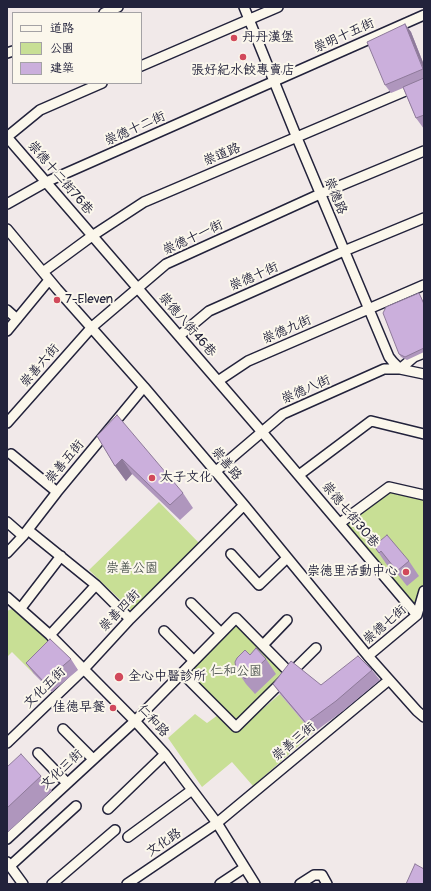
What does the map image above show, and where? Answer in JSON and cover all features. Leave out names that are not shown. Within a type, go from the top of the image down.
[{"type":"street","name":"崇德路","points":[[244,7],[320,194],[389,357],[400,369]]},
{"type":"street","points":[[142,66],[278,7]]},
{"type":"street","name":"崇明十五街","points":[[274,81],[424,15]]},
{"type":"street","name":"崇德十二街","points":[[7,204],[46,182],[274,81]]},
{"type":"street","name":"崇道路","points":[[43,272],[92,236],[144,202],[424,83]]},
{"type":"street","points":[[7,137],[40,110],[100,84]]},
{"type":"street","name":"崇德十二街76巷","points":[[7,137],[92,236]]},
{"type":"street","name":"崇德十一街","points":[[92,327],[166,264],[320,194],[424,151]]},
{"type":"street","name":"崇德十街","points":[[179,336],[209,311],[344,251],[424,218]]},
{"type":"street","name":"崇善路","points":[[7,230],[49,280],[144,387],[244,505],[368,656],[389,680],[422,711]]},
{"type":"street","name":"崇德八街46巷","points":[[92,236],[262,432]]},
{"type":"street","points":[[7,331],[49,280]]},
{"type":"street","name":"崇德九街","points":[[218,381],[248,361],[424,285]]},
{"type":"street","points":[[7,310],[17,319]]},
{"type":"street","name":"崇善六街","points":[[7,423],[92,327]]},
{"type":"street","points":[[400,369],[414,358],[424,353]]},
{"type":"street","name":"崇德八街","points":[[215,472],[283,414],[384,369],[400,369]]},
{"type":"street","points":[[400,369],[424,374]]},
{"type":"street","name":"崇善五街","points":[[7,553],[26,533],[57,492],[144,387]]},
{"type":"street","points":[[299,475],[371,421],[424,434]]},
{"type":"street","name":"崇德七街30巷","points":[[262,432],[417,615]]},
{"type":"street","points":[[11,454],[57,492]]},
{"type":"street","points":[[340,523],[389,487],[424,495]]},
{"type":"street","name":"崇善四街","points":[[84,669],[130,618],[244,505]]},
{"type":"street","points":[[7,522],[61,556],[96,585],[130,618]]},
{"type":"street","points":[[232,554],[259,585],[287,558]]},
{"type":"street","points":[[21,608],[61,556]]},
{"type":"street","points":[[50,635],[96,585]]},
{"type":"street","name":"崇德七街","points":[[368,656],[417,615],[424,591]]},
{"type":"street","name":"仁和路","points":[[7,597],[50,635],[165,754],[217,823],[254,884]]},
{"type":"street","points":[[191,603],[221,633]]},
{"type":"street","name":"文化三街","points":[[7,839],[134,721],[236,618],[263,645]]},
{"type":"street","points":[[288,620],[263,645],[290,673]]},
{"type":"street","points":[[164,631],[194,662]]},
{"type":"street","points":[[182,673],[236,727],[316,648]]},
{"type":"street","name":"文化五街","points":[[7,742],[84,669]]},
{"type":"street","name":"崇善三街","points":[[217,823],[389,680]]},
{"type":"street","points":[[63,729],[93,759]]},
{"type":"street","points":[[38,753],[67,783]]},
{"type":"street","points":[[108,810],[165,754]]},
{"type":"street","points":[[128,837],[192,790]]},
{"type":"street","points":[[23,884],[8,864],[76,806]]},
{"type":"street","name":"文化路","points":[[127,884],[217,823]]},
{"type":"street","points":[[52,884],[115,830]]},
{"type":"street","points":[[220,884],[244,868]]},
{"type":"street","points":[[300,884],[314,875],[322,876],[328,884]]},
{"type":"green space","points":[[389,487],[424,495],[424,588],[417,612],[340,523]]},
{"type":"green space","name":"崇善公園","points":[[159,502],[199,543],[133,612],[89,570]]},
{"type":"green space","points":[[14,608],[58,650],[34,674],[12,652],[7,657],[7,611]]},
{"type":"green space","name":"仁和公園","points":[[236,622],[286,672],[236,722],[187,673]]},
{"type":"green space","points":[[280,694],[313,733],[253,786],[232,762],[202,787],[168,738],[195,714],[207,723],[218,715],[237,731]]},
{"type":"building","points":[[405,24],[423,69],[385,85],[367,42]]},
{"type":"building","points":[[424,78],[424,115],[416,118],[403,87]]},
{"type":"building","points":[[419,293],[424,304],[424,348],[405,357],[399,354],[383,313],[386,307]]},
{"type":"building","name":"太子文化","points":[[117,415],[183,493],[170,505],[122,459],[115,466],[97,436]]},
{"type":"building","points":[[387,535],[409,561],[397,571],[381,551],[379,553],[374,546]]},
{"type":"building","points":[[50,639],[71,659],[44,682],[26,663]]},
{"type":"building","points":[[256,648],[266,659],[245,679],[236,669],[235,662],[245,650],[250,655]]},
{"type":"building","points":[[358,656],[372,670],[336,701],[306,723],[273,684],[291,661],[321,685]]},
{"type":"building","points":[[21,754],[41,776],[7,808],[7,767]]},
{"type":"building","points":[[415,864],[424,869],[424,884],[406,884]]},
{"type":"place","name":"丹丹漢堡","points":[[234,38]]},
{"type":"place","name":"張好紀水餃專賣店","points":[[243,57]]},
{"type":"place","name":"7-Eleven","points":[[57,300]]},
{"type":"place","name":"太子文化","points":[[152,478]]},
{"type":"place","name":"崇德里活動中心","points":[[406,572]]},
{"type":"place","name":"全心中醫診所","points":[[119,677]]},
{"type":"place","name":"佳德早餐","points":[[113,708]]}]
